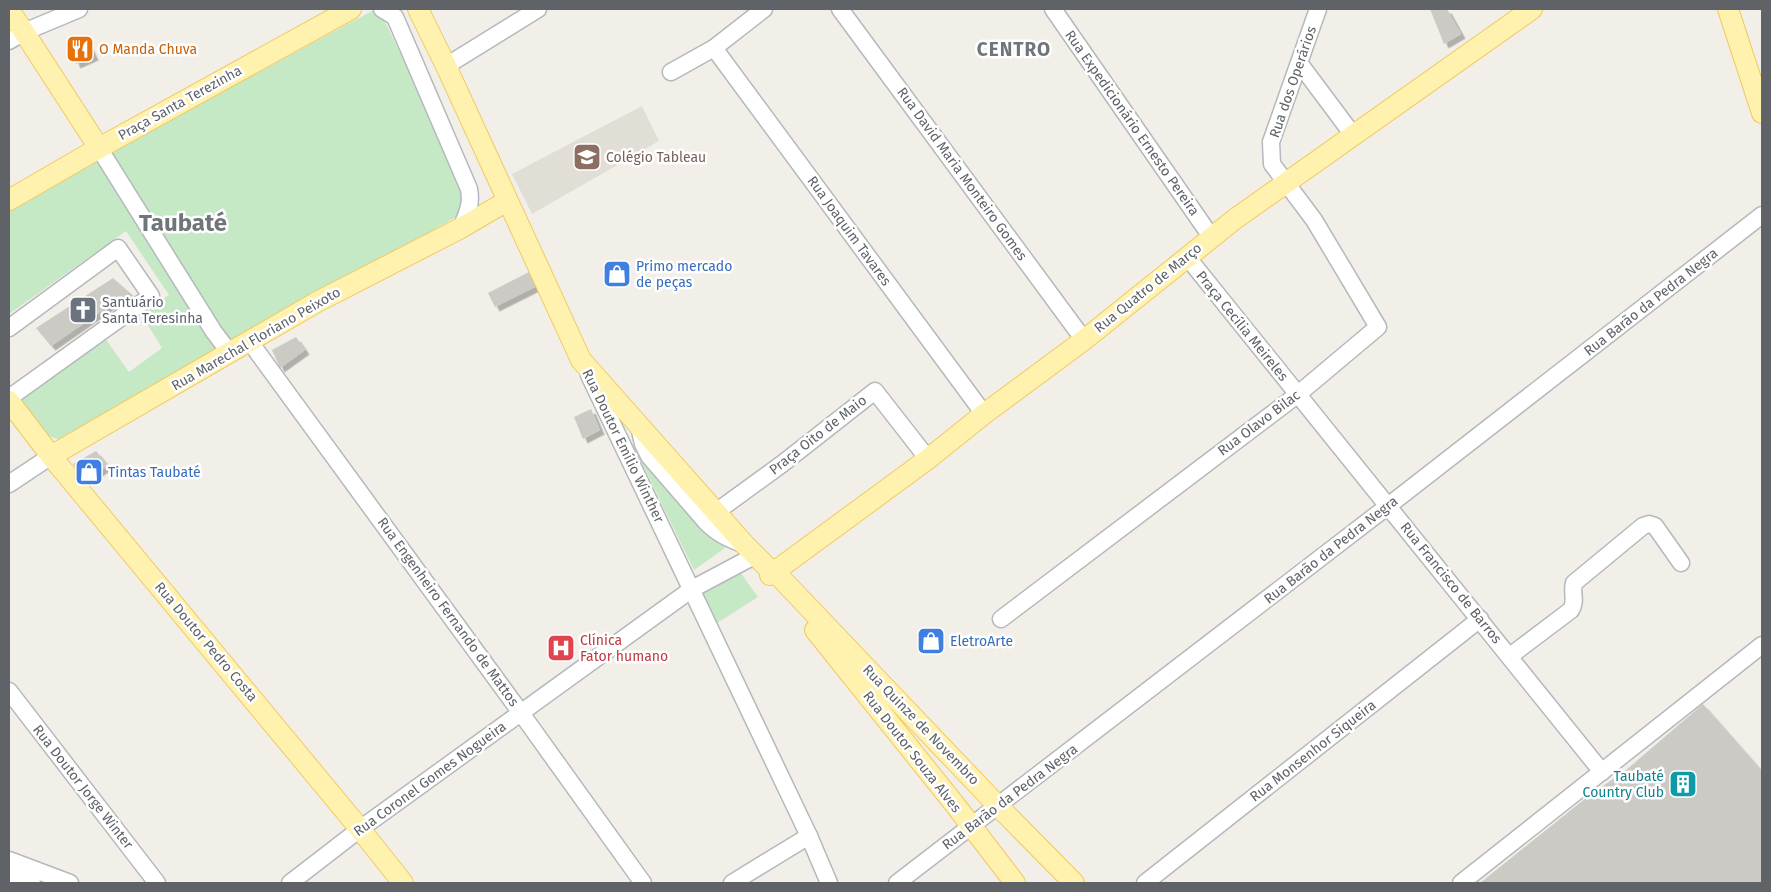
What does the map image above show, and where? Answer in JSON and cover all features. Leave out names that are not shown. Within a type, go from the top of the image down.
[{"type":"main road","name":"Praça Santa Terezinha","points":[[9,200],[99,148],[351,9]]},
{"type":"main road","name":"Rua Doutor Emílio Winther","points":[[418,9],[581,360]]},
{"type":"main road","name":"Rua Quatro de Março","points":[[762,563],[928,459],[984,414],[1084,340],[1285,182],[1532,9]]},
{"type":"main road","points":[[1728,9],[1762,112]]},
{"type":"main road","points":[[9,10],[17,36],[99,148]]},
{"type":"main road","name":"Rua Marechal Floriano Peixoto","points":[[51,456],[318,302],[461,228],[507,201]]},
{"type":"main road","name":"Rua Quinze de Novembro","points":[[581,360],[762,563],[1074,883]]},
{"type":"main road","name":"Rua Doutor Pedro Costa","points":[[9,400],[51,456],[403,883]]},
{"type":"main road","name":"Rua Doutor Souza Alves","points":[[762,563],[1016,883]]},
{"type":"main road","points":[[956,806],[970,806],[979,796],[981,788]]},
{"type":"street","points":[[17,36],[79,9]]},
{"type":"street","points":[[382,9],[395,18],[469,189],[470,209],[461,228]]},
{"type":"street","points":[[446,66],[538,9]]},
{"type":"street","points":[[671,72],[714,48],[764,9]]},
{"type":"street","name":"Rua David Maria Monteiro Gomes","points":[[840,9],[1084,340]]},
{"type":"street","name":"Rua Expedicionário Ernesto Pereira","points":[[1053,9],[1212,238]]},
{"type":"street","name":"Rua dos Operários","points":[[1285,182],[1272,164],[1271,142],[1318,9]]},
{"type":"street","name":"Rua Joaquim Tavares","points":[[714,48],[984,414]]},
{"type":"street","points":[[1300,64],[1353,135]]},
{"type":"street","points":[[99,148],[214,332],[230,353]]},
{"type":"street","name":"Rua Olavo Bilac","points":[[1001,619],[1297,395],[1378,327],[1314,220],[1285,182]]},
{"type":"street","name":"Rua Barão da Pedra Negra","points":[[898,883],[1762,215]]},
{"type":"street","points":[[9,328],[118,248],[151,296],[9,400]]},
{"type":"street","name":"Praça Cecília Meireles","points":[[1188,258],[1297,395]]},
{"type":"street","name":"Rua Engenheiro Fernando de Mattos","points":[[250,342],[643,883]]},
{"type":"street","name":"Rua Doutor Emílio Winther","points":[[581,360],[692,589],[809,836],[829,883]]},
{"type":"street","name":"Praça Oito de Maio","points":[[716,512],[782,464],[875,390],[928,459]]},
{"type":"street","name":"Rua Francisco de Barros","points":[[1297,395],[1602,772]]},
{"type":"street","points":[[639,426],[643,444],[649,456],[706,522],[715,531],[762,563]]},
{"type":"street","name":"Rua Marechal Floriano Peixoto","points":[[9,484],[51,456]]},
{"type":"street","points":[[1510,656],[1571,610],[1575,601],[1572,588],[1574,583],[1643,526],[1649,524],[1655,526],[1681,563]]},
{"type":"street","name":"Rua Quatro de Março","points":[[692,589],[762,563]]},
{"type":"street","name":"Rua Coronel Gomes Nogueira","points":[[290,883],[360,829],[692,589]]},
{"type":"street","name":"Rua Monsenhor Siqueira","points":[[1145,883],[1480,619]]},
{"type":"street","points":[[1461,883],[1762,645]]},
{"type":"street","name":"Rua Doutor Jorge Winter","points":[[9,691],[157,883]]},
{"type":"street","points":[[732,883],[809,836]]},
{"type":"street","points":[[9,860],[70,883]]},
{"type":"street","points":[[9,875],[32,883]]},
{"type":"shaded area","name":"Colégio Tableau","points":[[642,106],[659,141],[532,214],[512,174]]},
{"type":"green space","points":[[379,9],[468,195],[463,213],[63,441],[49,436],[18,399],[102,334],[129,372],[162,348],[141,314],[169,295],[126,231],[9,314],[9,207]]},
{"type":"green space","points":[[639,457],[725,548],[694,570]]},
{"type":"green space","points":[[737,568],[758,597],[717,623],[700,589]]},
{"type":"building","points":[[1430,9],[1447,9],[1461,34],[1444,44]]},
{"type":"building","name":"O Manda Chuva","points":[[85,36],[94,56],[76,64],[67,42]]},
{"type":"building","points":[[529,272],[535,287],[495,307],[488,293]]},
{"type":"building","name":"Santuário Santa Teresinha","points":[[113,278],[129,292],[51,346],[36,328]]},
{"type":"building","points":[[296,337],[305,350],[280,368],[272,350]]},
{"type":"building","points":[[591,409],[600,430],[583,439],[574,417]]},
{"type":"building","name":"Tintas Taubaté","points":[[96,451],[108,465],[87,480],[73,464]]},
{"type":"building","name":"Taubaté Country Club","points":[[1703,704],[1762,771],[1762,883],[1480,883],[1591,794],[1625,771]]},
{"type":"place","name":"O Manda Chuva","points":[[80,49]]},
{"type":"place","name":"Colégio Tableau","points":[[587,157]]},
{"type":"place","name":"Primo mercado de peças","points":[[617,274]]},
{"type":"place","name":"Santuário Santa Teresinha","points":[[83,310]]},
{"type":"place","name":"Tintas Taubaté","points":[[89,472]]},
{"type":"place","name":"EletroArte","points":[[931,641]]},
{"type":"place","name":"Clínica Fator humano","points":[[561,648]]},
{"type":"place","name":"Taubaté Country Club","points":[[1683,784]]},
{"type":"district","name":"CENTRO","points":[[1014,49]]},
{"type":"district","name":"Taubaté","points":[[183,223]]}]
